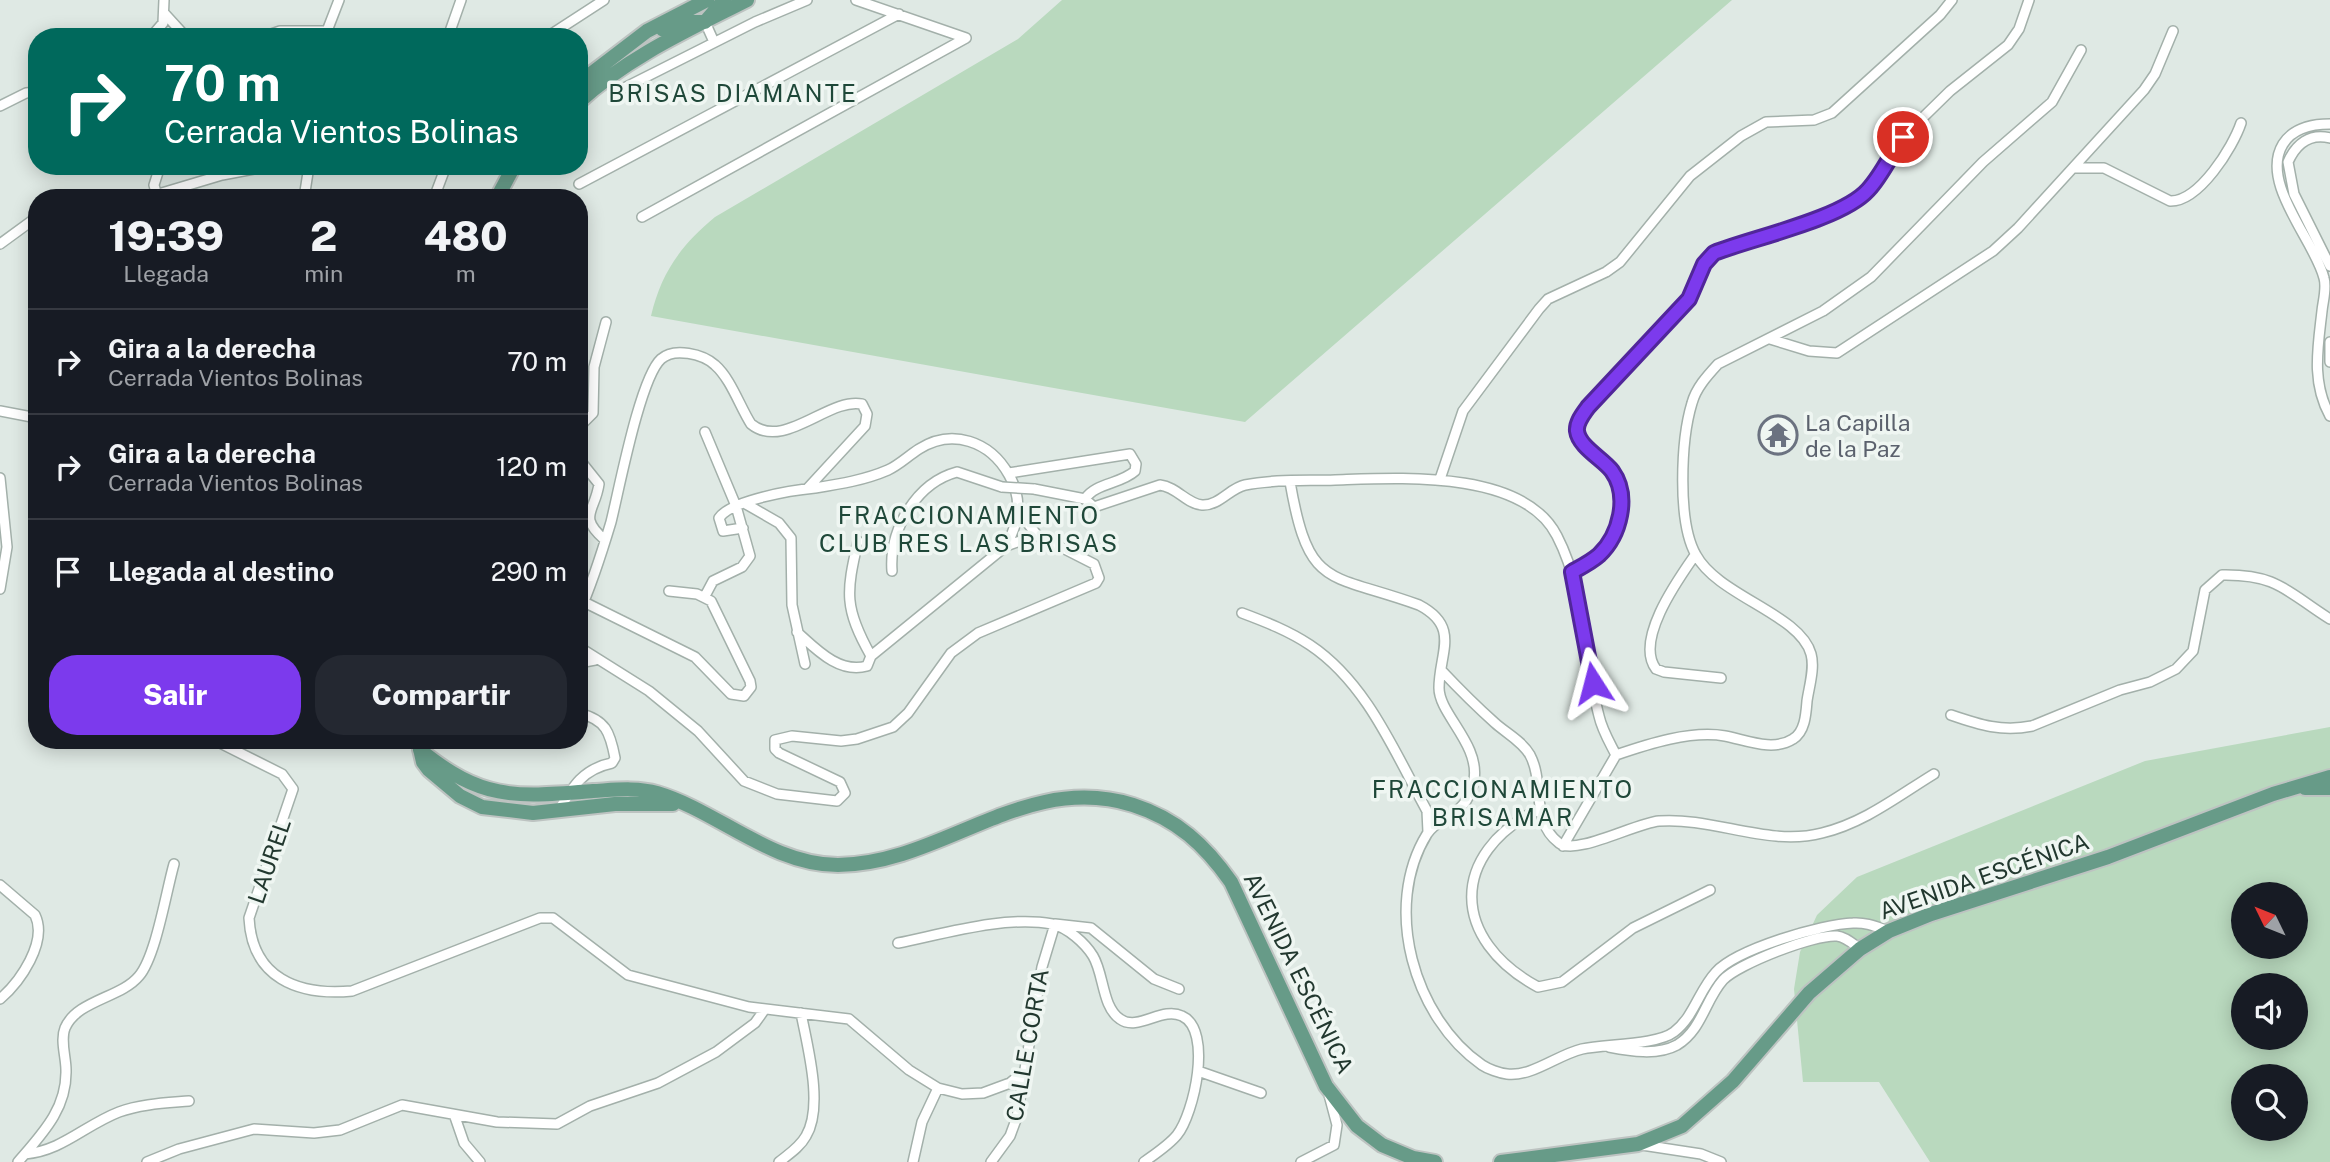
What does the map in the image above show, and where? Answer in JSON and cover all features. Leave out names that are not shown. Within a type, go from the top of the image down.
[{"type":"main road","points":[[588,76],[647,31],[707,0]]},
{"type":"main road","points":[[647,31],[705,22],[724,0]]},
{"type":"main road","points":[[588,94],[597,85],[747,0]]},
{"type":"main road","name":"AVENIDA ESCÉNICA","points":[[420,749],[423,762],[442,782],[482,807],[521,812],[615,804],[685,804]]},
{"type":"main road","name":"AVENIDA ESCÉNICA","points":[[423,749],[444,769],[479,788],[509,795],[635,790],[655,793],[685,804],[781,852],[814,864],[839,865],[880,860],[997,816],[1079,795],[1118,801],[1150,811],[1184,829],[1211,852],[1231,882],[1326,1086],[1357,1125],[1382,1145],[1413,1158],[1434,1162]]},
{"type":"main road","name":"AVENIDA ESCÉNICA","points":[[1501,1162],[1638,1144],[1682,1126],[1704,1110],[1809,993],[1860,949],[1889,931],[1931,914],[2108,857],[2273,794],[2330,777]]},
{"type":"main road","name":"AVENIDA ESCÉNICA","points":[[2300,788],[2330,788]]},
{"type":"street","points":[[160,28],[165,14],[164,0]]},
{"type":"street","points":[[328,28],[339,0]]},
{"type":"street","points":[[451,28],[461,0]]},
{"type":"street","points":[[561,28],[604,0]]},
{"type":"street","points":[[624,88],[714,42],[807,0]]},
{"type":"street","points":[[642,218],[966,38],[856,0]]},
{"type":"street","points":[[1440,479],[1463,411],[1548,299],[1620,262],[1690,176],[1741,135],[1766,122],[1814,121],[1832,113],[1952,0]]},
{"type":"street","points":[[1572,572],[1606,548],[1616,528],[1621,509],[1619,483],[1613,472],[1583,442],[1577,432],[1578,422],[1588,407],[1689,299],[1704,264],[1714,253],[1836,210],[1867,192],[1903,137],[1950,91],[2008,45],[2019,29],[2029,0]]},
{"type":"street","points":[[165,14],[178,28]]},
{"type":"street","points":[[579,184],[900,14]]},
{"type":"street","points":[[705,22],[714,42]]},
{"type":"street","points":[[1770,339],[1826,355],[1853,345],[1993,251],[2018,228],[2144,90],[2155,74],[2173,31]]},
{"type":"street","points":[[1563,846],[1616,755],[1643,746],[1710,735],[1754,743],[1784,743],[1793,739],[1802,728],[1811,675],[1810,650],[1791,628],[1718,580],[1695,555],[1685,513],[1685,452],[1692,403],[1705,378],[1718,364],[1823,311],[1871,276],[1983,162],[2052,102],[2081,50]]},
{"type":"street","points":[[0,106],[28,93]]},
{"type":"street","points":[[2073,168],[2104,168],[2170,201],[2178,202],[2199,187],[2221,162],[2235,141],[2241,122]]},
{"type":"street","points":[[2330,124],[2311,126],[2292,134],[2279,150],[2277,160],[2283,193],[2325,281],[2316,369],[2318,389],[2330,416]]},
{"type":"street","points":[[2330,138],[2315,136],[2302,141],[2288,162],[2294,194],[2330,265]]},
{"type":"street","points":[[179,189],[222,175]]},
{"type":"street","points":[[0,244],[28,224]]},
{"type":"street","points":[[588,418],[593,413],[594,367],[606,322]]},
{"type":"street","points":[[2330,342],[2330,362]]},
{"type":"street","points":[[588,591],[606,540],[639,413],[654,370],[659,360],[667,355],[697,355],[715,365],[751,424],[758,430],[782,430],[848,405],[862,404],[867,414],[865,426],[807,489]]},
{"type":"street","points":[[0,411],[28,416]]},
{"type":"street","points":[[705,432],[741,505],[743,528],[748,542],[747,564],[713,581],[706,589],[705,596]]},
{"type":"street","points":[[743,528],[727,533],[720,528],[719,517],[723,512],[741,505],[871,477],[892,468],[919,449],[954,436],[979,445],[1009,473],[1015,488],[1018,511],[1015,528],[1006,546]]},
{"type":"street","points":[[1009,473],[1124,453],[1134,458],[1135,471],[1093,490],[1085,499]]},
{"type":"street","points":[[588,470],[599,484],[589,520],[592,527],[606,540]]},
{"type":"street","points":[[892,570],[894,540],[901,521],[932,484],[957,472],[993,486],[1034,489],[1085,499],[1094,507],[1160,485],[1172,486],[1195,503],[1203,505],[1216,502],[1242,485],[1384,477],[1440,479],[1492,491],[1535,511],[1556,534],[1572,572],[1600,720],[1616,755]]},
{"type":"street","points":[[0,478],[7,547],[0,589]]},
{"type":"street","points":[[1290,482],[1299,531],[1314,561],[1334,577],[1429,610],[1438,619],[1447,639],[1440,693],[1465,740],[1475,771],[1469,795],[1455,814],[1428,832]]},
{"type":"street","points":[[741,505],[779,523],[791,538],[792,605],[805,664]]},
{"type":"street","points":[[588,654],[649,691],[698,731],[732,771],[751,785],[777,794],[837,801],[845,793],[840,782],[779,753],[775,740],[792,736],[857,740],[892,727],[908,713],[951,653],[978,633],[1096,583],[1099,578],[1094,564],[1037,535],[1018,511]]},
{"type":"street","points":[[797,632],[817,650],[849,668],[866,666],[871,656],[1006,546],[1037,535]]},
{"type":"street","points":[[858,541],[847,592],[856,628],[871,656]]},
{"type":"street","points":[[1695,555],[1666,600],[1656,623],[1651,658],[1656,669],[1664,672],[1721,678]]},
{"type":"street","points":[[1951,715],[1990,728],[2011,730],[2032,726],[2165,675],[2187,660],[2193,651],[2205,590],[2222,575],[2263,578],[2278,583],[2330,619]]},
{"type":"street","points":[[588,604],[695,657],[731,694],[744,696],[751,687],[750,681],[717,609],[705,596],[669,592]]},
{"type":"street","points":[[1242,613],[1285,630],[1334,663],[1358,690],[1427,811],[1428,832],[1409,883],[1405,906],[1415,972],[1433,1015],[1447,1032],[1484,1066],[1507,1074],[1524,1072],[1574,1051],[1659,1040],[1683,1025],[1707,982],[1731,960],[1822,927],[1854,922],[1889,931]]},
{"type":"street","points":[[588,661],[595,660]]},
{"type":"street","points":[[1442,671],[1530,754],[1538,784],[1539,808],[1550,835],[1563,846],[1574,847],[1594,842],[1644,823],[1680,820],[1763,834],[1820,834],[1859,821],[1934,774]]},
{"type":"street","points":[[559,810],[569,793],[590,769],[612,763],[615,758],[607,727],[599,719],[588,716]]},
{"type":"street","name":"LAUREL","points":[[232,749],[282,774],[293,789],[250,918],[250,940],[260,961],[282,980],[303,990],[327,993],[352,991],[540,918],[553,918],[628,975],[765,1009]]},
{"type":"street","points":[[1539,808],[1520,818],[1496,838],[1478,866],[1472,887],[1472,918],[1484,941],[1498,960],[1538,987],[1562,982],[1633,928],[1710,890]]},
{"type":"street","points":[[18,1162],[62,1103],[66,1091],[63,1034],[66,1025],[72,1017],[138,978],[150,956],[174,864]]},
{"type":"street","points":[[0,885],[35,915],[38,922],[31,958],[10,990],[0,999]]},
{"type":"street","points":[[1055,924],[1083,943],[1094,958],[1110,1005],[1122,1021],[1130,1023],[1169,1013],[1186,1018],[1196,1040],[1198,1071],[1187,1118],[1176,1136],[1144,1162]]},
{"type":"street","points":[[898,943],[988,926],[1055,924],[1091,928],[1154,979],[1179,989]]},
{"type":"street","name":"CALLE CORTA","points":[[991,1162],[1014,1127],[1027,1069],[1042,967],[1055,924]]},
{"type":"street","points":[[1604,1046],[1644,1052],[1675,1046],[1699,1023],[1713,993],[1740,965],[1822,936],[1838,936],[1860,949]]},
{"type":"street","points":[[147,1162],[178,1149],[254,1129],[314,1133],[340,1130],[402,1105],[455,1116],[540,1126],[558,1124],[590,1106],[658,1083],[716,1052],[755,1023],[765,1009],[849,1019],[909,1070],[938,1088],[962,1094],[983,1093],[1010,1083],[1027,1069]]},
{"type":"street","points":[[779,1162],[797,1148],[811,1123],[812,1074],[802,1013]]},
{"type":"street","points":[[1198,1071],[1261,1093]]},
{"type":"street","points":[[1301,1162],[1325,1153],[1334,1145],[1337,1137],[1337,1125],[1326,1086]]},
{"type":"street","points":[[913,1162],[922,1122],[938,1088]]},
{"type":"street","points":[[25,1154],[43,1153],[119,1112],[189,1101]]},
{"type":"street","points":[[455,1116],[464,1143],[480,1162]]},
{"type":"street","points":[[1638,1144],[1701,1154],[1721,1162]]},
{"type":"green space","points":[[1062,0],[1732,0],[1245,422],[651,316],[660,286],[674,261],[692,238],[715,217],[1018,39]]},
{"type":"green space","points":[[2330,727],[2330,1162],[1930,1162],[1879,1082],[1803,1082],[1794,989],[1800,952],[1817,915],[1857,877],[2145,761]]},
{"type":"place","name":"La Capilla de la Paz","points":[[1778,435]]},
{"type":"district","name":"BRISAS DIAMANTE","points":[[733,93]]},
{"type":"district","name":"FRACCIONAMIENTO CLUB RES LAS BRISAS","points":[[969,529]]},
{"type":"district","name":"FRACCIONAMIENTO BRISAMAR","points":[[1503,803]]},
{"type":"route","points":[[1593,683],[1572,572],[1597,557],[1606,548],[1616,528],[1621,496],[1619,483],[1613,472],[1583,442],[1577,432],[1578,422],[1588,407],[1689,299],[1696,288],[1704,264],[1714,253],[1769,236],[1855,201],[1867,192],[1903,137]]}]
